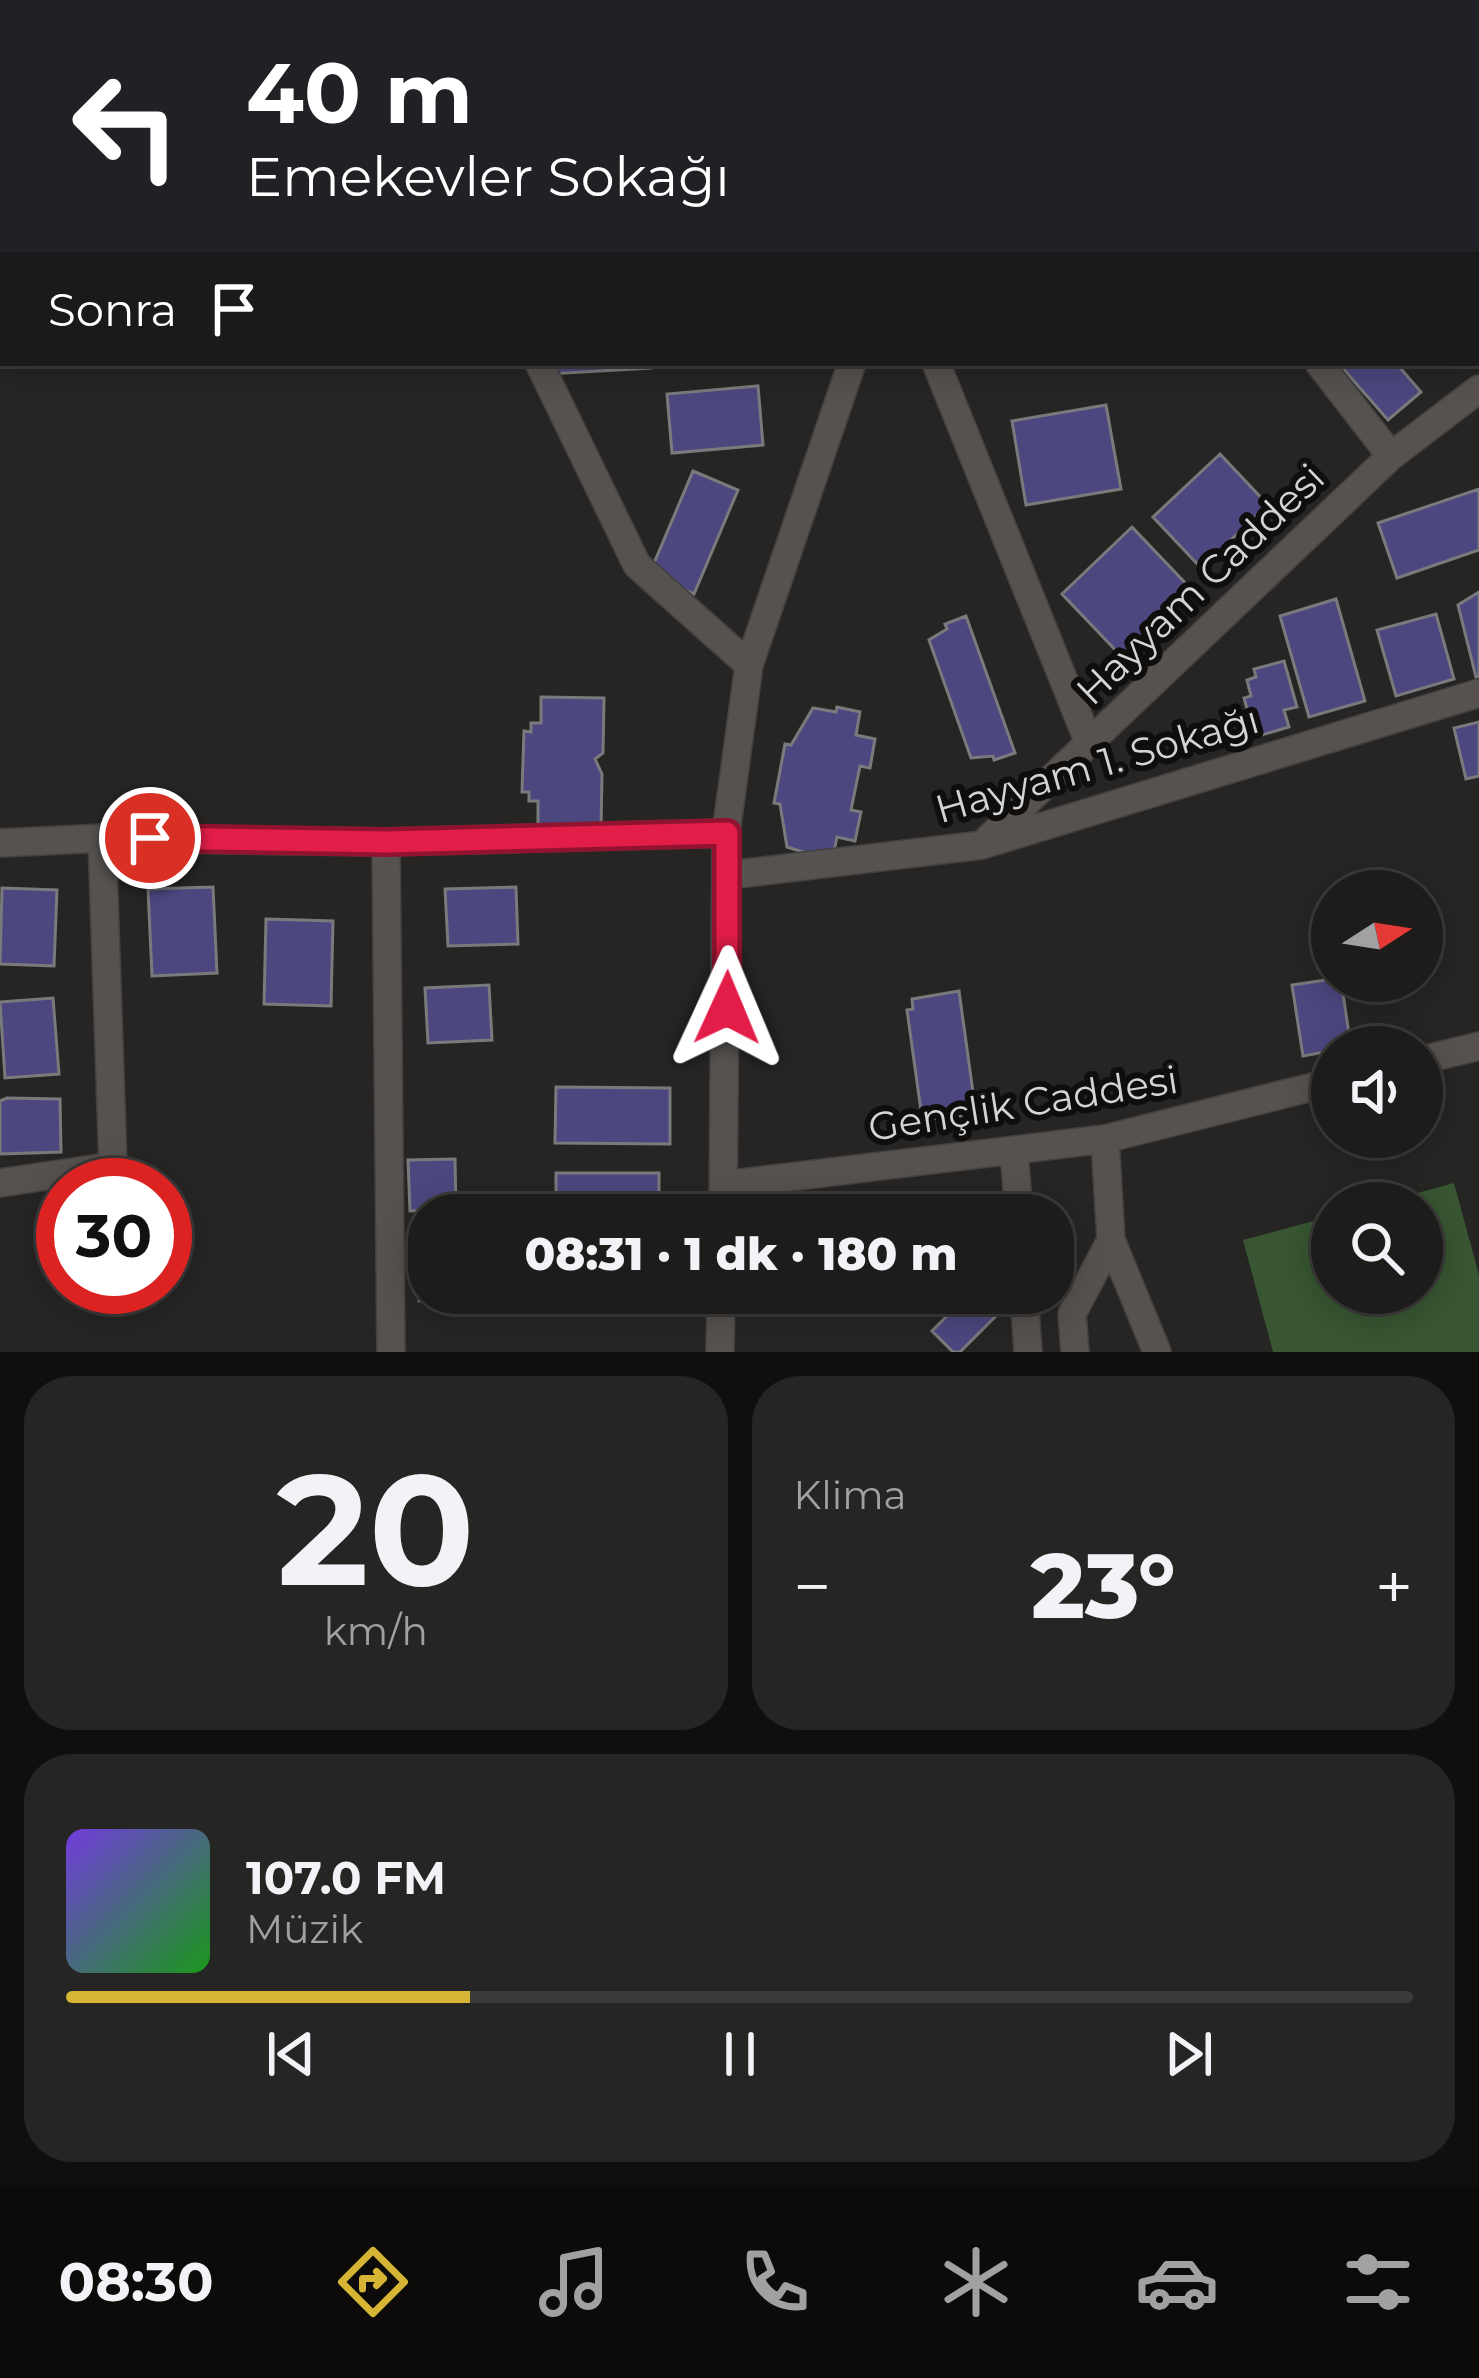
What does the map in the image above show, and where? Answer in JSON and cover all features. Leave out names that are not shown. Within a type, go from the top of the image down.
[{"type":"street","points":[[540,366],[637,565],[748,665]]},
{"type":"street","points":[[724,1194],[727,833],[748,665],[855,366]]},
{"type":"street","points":[[937,366],[1089,743]]},
{"type":"street","points":[[1321,366],[1391,456]]},
{"type":"street","name":"Hayyam Caddesi","points":[[982,845],[1391,456],[1479,389]]},
{"type":"street","name":"Hayyam 1. Sokağı","points":[[729,875],[982,845],[1479,693]]},
{"type":"street","points":[[0,843],[103,838],[386,842],[727,833]]},
{"type":"street","points":[[0,1183],[112,1166],[103,838]]},
{"type":"street","points":[[386,842],[391,1352]]},
{"type":"street","points":[[1443,1055],[1479,1046]]},
{"type":"street","name":"Gençlik Caddesi","points":[[724,1185],[1105,1138],[1311,1087]]},
{"type":"street","points":[[1105,1138],[1111,1240],[1157,1352]]},
{"type":"street","points":[[1015,1151],[1018,1194]]},
{"type":"street","points":[[1076,1352],[1072,1314],[1111,1240]]},
{"type":"street","points":[[720,1352],[721,1314]]},
{"type":"street","points":[[1025,1314],[1028,1352]]},
{"type":"green space","points":[[1454,1183],[1479,1275],[1479,1352],[1273,1352],[1243,1240],[1311,1222],[1311,1314],[1443,1314],[1443,1186]]},
{"type":"building","points":[[548,366],[651,366],[651,368],[549,374]]},
{"type":"building","points":[[1341,366],[1399,366],[1421,392],[1388,420]]},
{"type":"building","points":[[758,386],[763,445],[672,453],[667,394]]},
{"type":"building","points":[[1106,405],[1121,489],[1026,505],[1012,421]]},
{"type":"building","points":[[1220,454],[1268,505],[1201,568],[1153,517]]},
{"type":"building","points":[[693,471],[738,490],[694,594],[649,575]]},
{"type":"building","points":[[1479,489],[1479,550],[1397,578],[1378,523]]},
{"type":"building","points":[[1132,527],[1191,589],[1121,656],[1062,594]]},
{"type":"building","points":[[1479,592],[1479,676],[1476,677],[1458,605]]},
{"type":"building","points":[[1336,599],[1365,701],[1309,717],[1280,616]]},
{"type":"building","points":[[1436,614],[1454,679],[1396,696],[1377,630]]},
{"type":"building","points":[[966,616],[1015,753],[994,760],[993,756],[971,758],[929,640],[947,629],[945,624]]},
{"type":"building","points":[[1284,661],[1297,707],[1284,710],[1289,727],[1255,737],[1244,698],[1251,696],[1247,680],[1256,677],[1254,669]]},
{"type":"building","points":[[541,697],[604,698],[603,753],[595,759],[602,774],[601,829],[538,827],[538,801],[529,801],[529,792],[522,792],[524,731],[531,732],[531,723],[541,723]]},
{"type":"building","points":[[837,707],[860,712],[856,735],[875,739],[870,768],[860,766],[851,810],[861,812],[855,841],[837,837],[832,861],[787,847],[780,804],[774,803],[785,744],[791,745],[813,708],[836,712]]},
{"type":"building","points":[[1479,722],[1479,776],[1466,779],[1454,728]]},
{"type":"building","points":[[213,887],[217,973],[152,976],[148,889]]},
{"type":"building","points":[[516,887],[518,944],[448,946],[445,889]]},
{"type":"building","points":[[2,888],[57,890],[54,966],[0,964]]},
{"type":"building","points":[[266,919],[333,921],[331,1006],[264,1004]]},
{"type":"building","points":[[1311,982],[1311,1002],[1344,1002],[1348,1026],[1311,1026],[1311,1054],[1303,1056],[1292,985]]},
{"type":"building","points":[[489,985],[492,1040],[428,1043],[425,988]]},
{"type":"building","points":[[959,991],[976,1114],[928,1119],[927,1110],[921,1111],[907,1010],[913,1009],[912,999]]},
{"type":"building","points":[[53,998],[59,1074],[5,1078],[0,1002]]},
{"type":"building","points":[[556,1087],[670,1088],[670,1144],[555,1143]]},
{"type":"building","points":[[60,1099],[61,1152],[0,1154],[0,1101]]},
{"type":"building","points":[[455,1159],[456,1194],[409,1194],[408,1160]]},
{"type":"building","points":[[556,1173],[659,1173],[659,1194],[556,1194]]},
{"type":"building","points":[[949,1314],[998,1314],[960,1352],[953,1352],[932,1331]]},
{"type":"route","points":[[150,838],[386,842],[727,833],[727,1008]]}]
